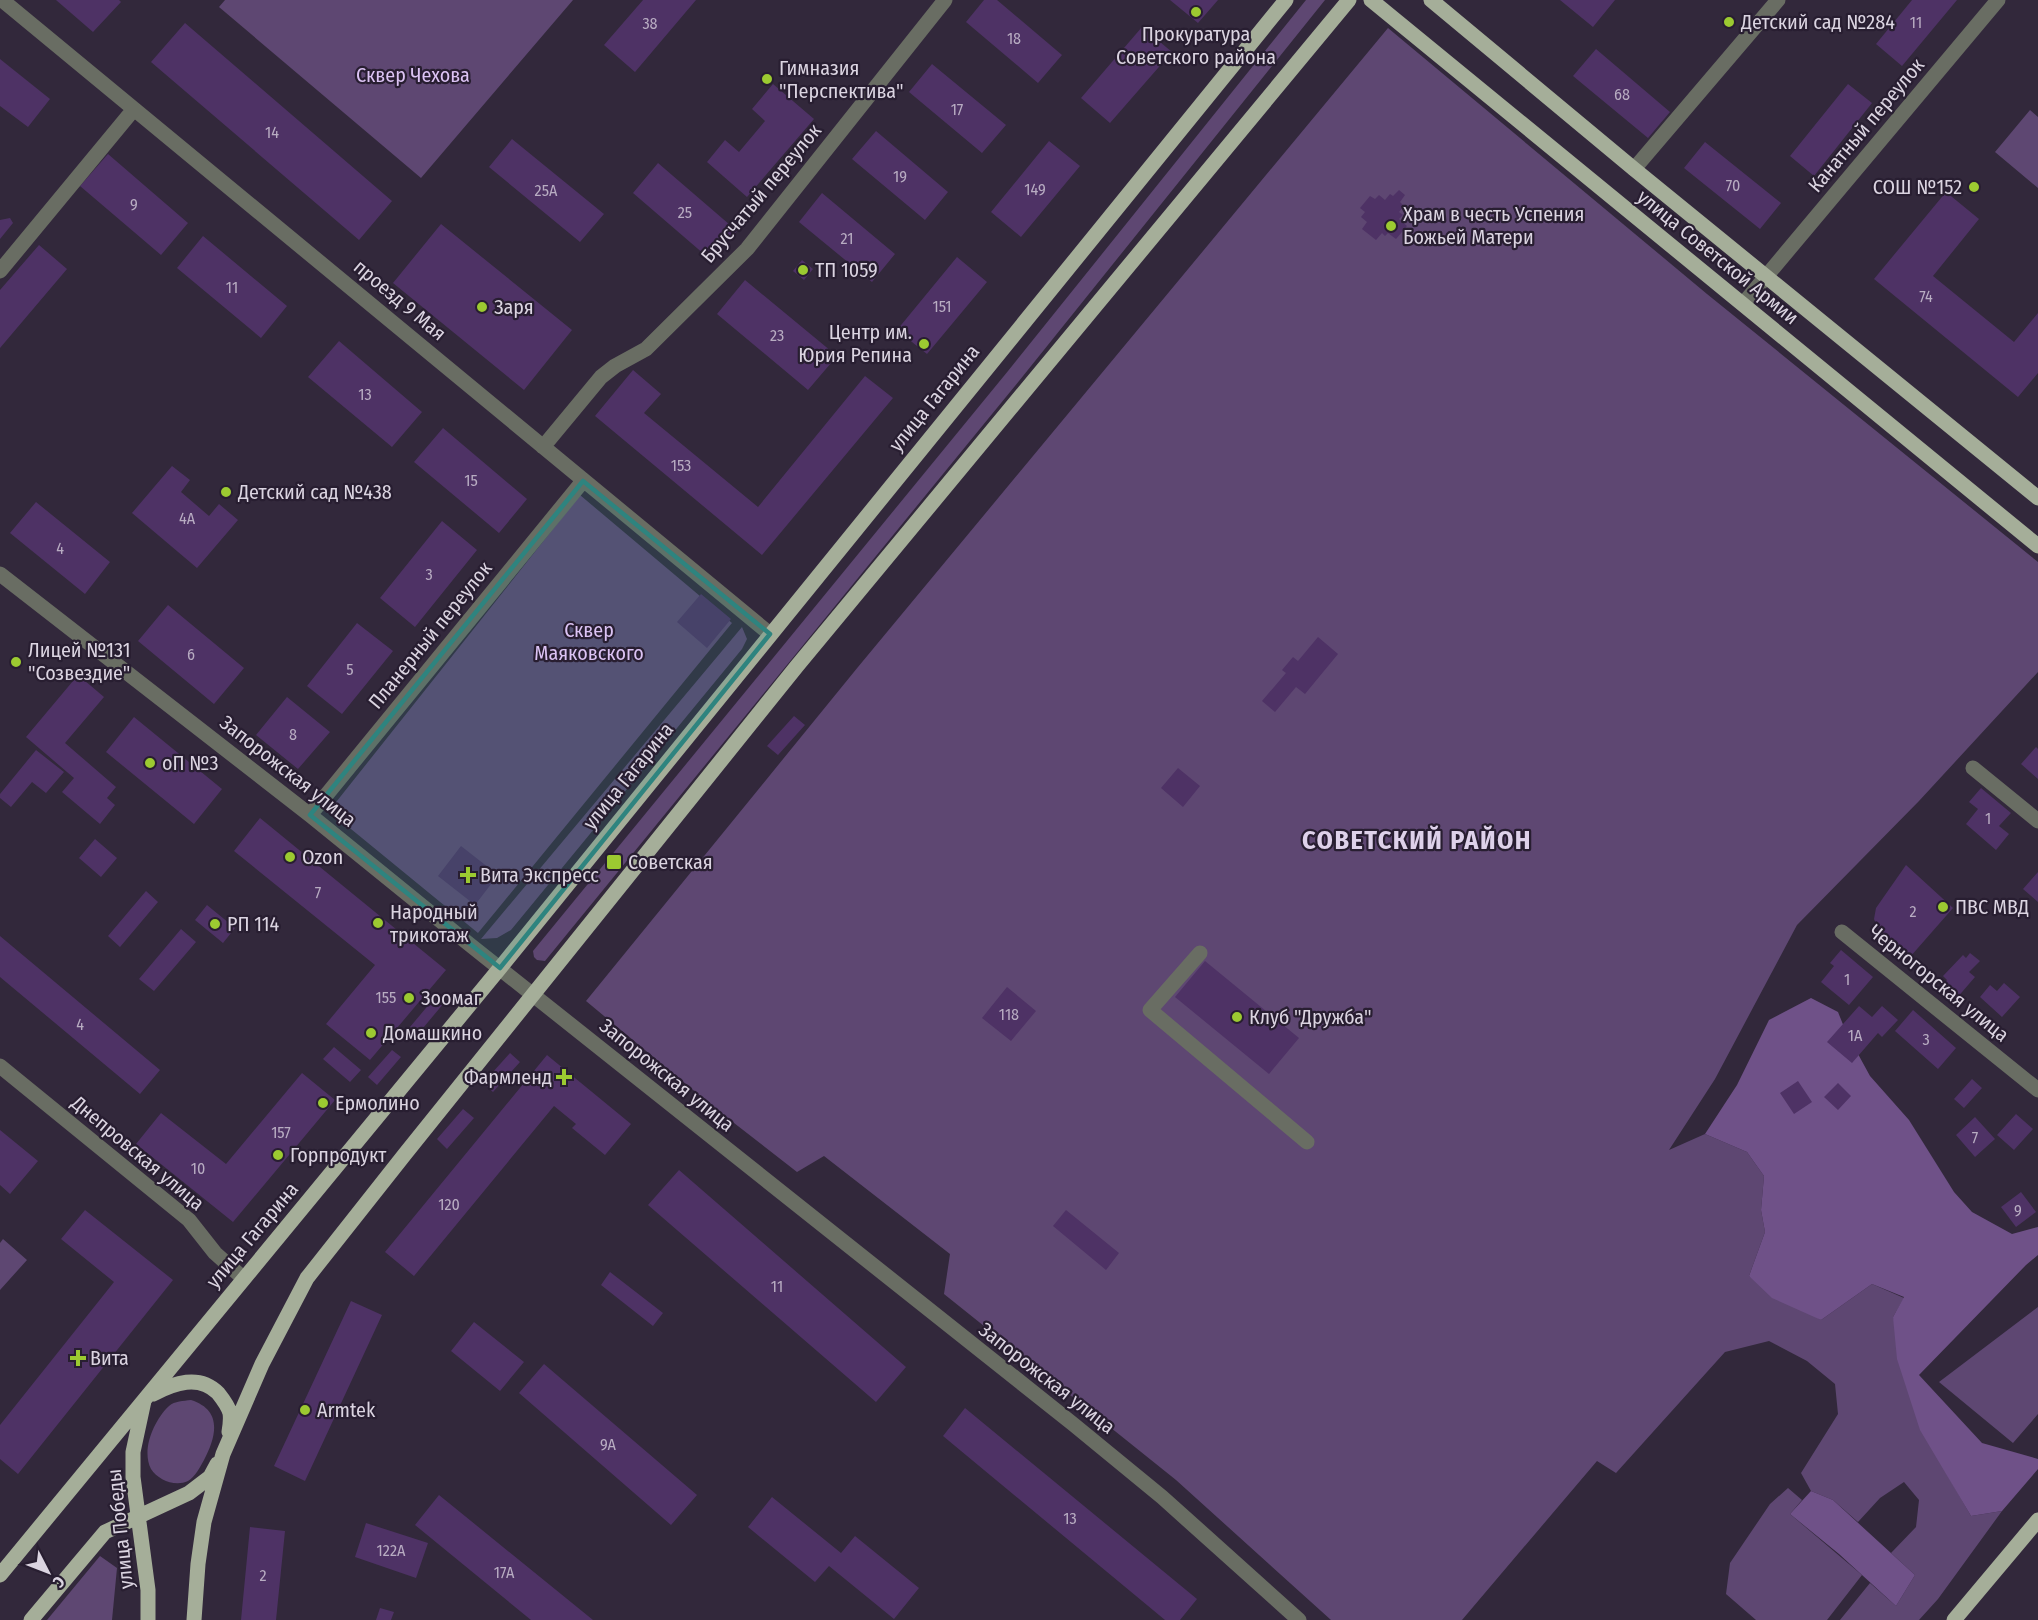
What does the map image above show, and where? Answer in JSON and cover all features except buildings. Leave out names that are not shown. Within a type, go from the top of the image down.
[{"type":"main road","name":"улица Гагарина","points":[[0,1575],[500,968],[1286,0]]},
{"type":"main road","points":[[194,1620],[204,1522],[223,1454],[262,1364],[307,1278],[797,666],[1349,0]]},
{"type":"main road","name":"улица Советской Армии","points":[[1371,0],[2038,546]]},
{"type":"main road","name":"улица Советской Армии","points":[[1431,0],[1634,169],[2038,498]]},
{"type":"main road","points":[[145,1398],[170,1385],[195,1381],[212,1387],[223,1399],[230,1414],[229,1439]]},
{"type":"main road","name":"улица Победы","points":[[145,1398],[133,1452],[133,1477],[148,1590],[148,1620]]},
{"type":"main road","points":[[31,1620],[105,1532],[189,1493],[210,1477],[223,1454]]},
{"type":"main road","points":[[1954,1620],[2038,1520]]},
{"type":"street","name":"проезд 9 Мая","points":[[2,0],[770,634]]},
{"type":"street","name":"Брусчатый переулок","points":[[543,447],[601,376],[646,349],[747,249],[945,0]]},
{"type":"street","points":[[1634,169],[1778,0]]},
{"type":"street","name":"Канатный переулок","points":[[1743,304],[1998,0]]},
{"type":"street","points":[[0,271],[134,109]]},
{"type":"street","name":"Планерный переулок","points":[[310,815],[583,481]]},
{"type":"street","name":"Запорожская улица","points":[[0,573],[310,815],[1162,1497],[1299,1620]]},
{"type":"street","points":[[1973,768],[2038,821]]},
{"type":"street","name":"Черногорская улица","points":[[1842,932],[2038,1090]]},
{"type":"street","points":[[1200,953],[1150,1010],[1307,1142]]},
{"type":"street","name":"Днепровская улица","points":[[0,1066],[189,1220],[215,1254],[243,1278]]},
{"type":"highlighted area","points":[[583,481],[770,634],[500,968],[310,815]]},
{"type":"green space","name":"Сквер Чехова","points":[[225,0],[573,0],[421,178],[219,7]]},
{"type":"green space","points":[[1306,0],[1325,0],[1019,381],[545,961],[537,960],[533,951],[1008,371]]},
{"type":"green space","points":[[1388,28],[1707,294],[2038,562],[2038,672],[1919,801],[1797,925],[1715,1079],[1669,1150],[1705,1134],[1747,1152],[1764,1176],[1761,1210],[1765,1232],[1749,1276],[1821,1320],[1872,1284],[1904,1298],[1893,1317],[1948,1476],[1971,1516],[2002,1511],[1938,1599],[1919,1620],[1840,1620],[1870,1583],[1896,1606],[1915,1575],[1891,1553],[1916,1527],[1919,1500],[1904,1482],[1880,1498],[1858,1522],[1833,1500],[1811,1491],[1801,1473],[1838,1414],[1835,1384],[1807,1361],[1769,1341],[1725,1352],[1616,1473],[1597,1461],[1462,1620],[1331,1620],[1176,1480],[944,1294],[950,1254],[824,1156],[797,1172],[716,1109],[586,1001],[858,667]]},
{"type":"green space","points":[[2030,110],[2038,117],[2038,188],[1995,152]]},
{"type":"green space","name":"Сквер Маяковского","points":[[580,495],[732,623],[478,933],[329,811]]},
{"type":"green space","points":[[742,627],[747,639],[742,649],[511,930],[497,938],[481,939]]},
{"type":"green space","points":[[3,1239],[27,1260],[0,1290],[0,1243]]},
{"type":"green space","points":[[2038,1307],[2038,1414],[2013,1443],[1939,1382]]},
{"type":"green space","points":[[191,1400],[208,1410],[214,1424],[214,1433],[204,1460],[193,1477],[183,1483],[172,1483],[162,1479],[151,1469],[147,1453],[148,1444],[158,1419],[169,1406],[176,1402]]},
{"type":"green space","points":[[1788,1488],[1802,1500],[1790,1514],[1862,1575],[1827,1620],[1756,1620],[1726,1594],[1730,1563],[1770,1504]]},
{"type":"green space","points":[[100,1556],[117,1568],[112,1620],[47,1620]]},
{"type":"shaded area","points":[[1811,998],[1838,1012],[1870,1076],[1909,1120],[1954,1192],[1972,1212],[2012,1234],[2038,1227],[2038,1255],[1919,1375],[1982,1443],[2038,1459],[2038,1469],[2002,1511],[1971,1516],[1920,1430],[1897,1359],[1893,1317],[1904,1297],[1872,1284],[1821,1320],[1772,1298],[1749,1276],[1765,1232],[1761,1210],[1764,1176],[1747,1152],[1705,1134],[1737,1085],[1769,1020]]},
{"type":"shaded area","points":[[1811,1491],[1833,1500],[1915,1575],[1896,1606],[1839,1554],[1790,1514]]},
{"type":"place","name":"Прокуратура Советского района","points":[[1196,12]]},
{"type":"place","name":"Детский сад №284","points":[[1729,22]]},
{"type":"place","name":"Гимназия \"Перспектива\"","points":[[767,79]]},
{"type":"place","name":"СОШ №152","points":[[1974,187]]},
{"type":"place","name":"Храм в честь Успения Божьей Матери","points":[[1391,226]]},
{"type":"place","name":"ТП 1059","points":[[803,270]]},
{"type":"place","name":"Заря","points":[[482,307]]},
{"type":"place","name":"Центр им. Юрия Репина","points":[[924,344]]},
{"type":"place","name":"Детский сад №438","points":[[226,492]]},
{"type":"place","name":"Лицей №131 \"Созвездие\"","points":[[16,662]]},
{"type":"place","name":"оП №3","points":[[150,763]]},
{"type":"place","name":"Ozon","points":[[290,857]]},
{"type":"place","name":"Советская","points":[[614,862]]},
{"type":"place","name":"Вита Экспресс","points":[[468,875]]},
{"type":"place","name":"ПВС МВД","points":[[1943,907]]},
{"type":"place","name":"Народный трикотаж","points":[[378,923]]},
{"type":"place","name":"РП 114","points":[[215,924]]},
{"type":"place","name":"Зоомаг","points":[[409,998]]},
{"type":"place","name":"Клуб \"Дружба\"","points":[[1237,1017]]},
{"type":"place","name":"Домашкино","points":[[371,1033]]},
{"type":"place","name":"Фармленд","points":[[564,1077]]},
{"type":"place","name":"Ермолино","points":[[323,1103]]},
{"type":"place","name":"Горпродукт","points":[[278,1155]]},
{"type":"place","name":"Вита","points":[[78,1358]]},
{"type":"place","name":"Armtek","points":[[305,1410]]},
{"type":"district","name":"СОВЕТСКИЙ РАЙОН","points":[[1417,840]]}]
